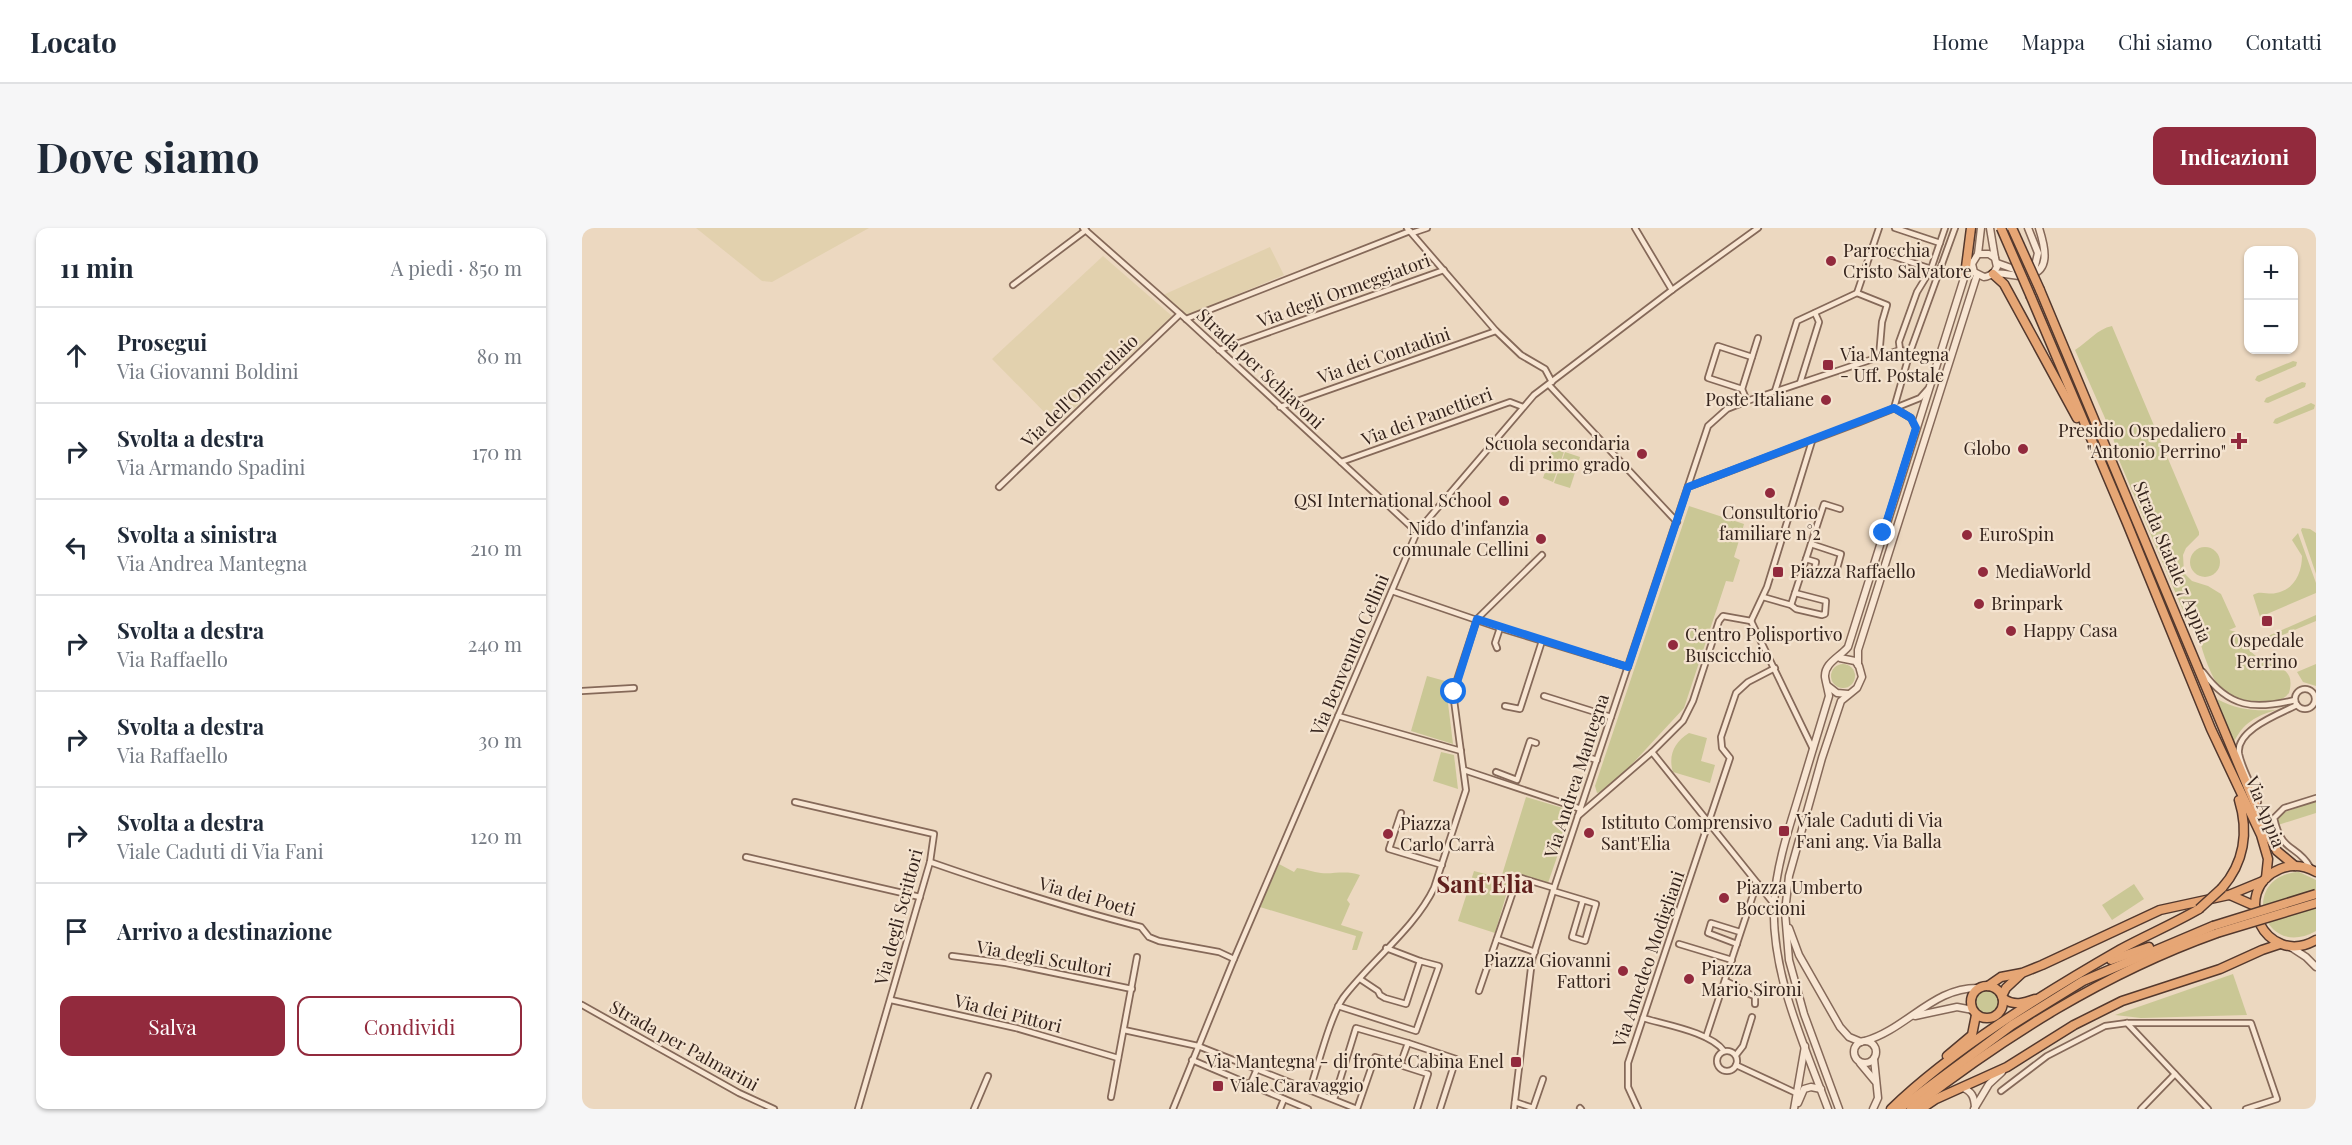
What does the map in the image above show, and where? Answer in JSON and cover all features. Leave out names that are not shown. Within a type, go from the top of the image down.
[{"type":"highway","points":[[1965,275],[1971,228]]},
{"type":"highway","name":"Strada Statale 7 Appia","points":[[2001,228],[2225,760]]},
{"type":"highway","name":"Strada Statale 7 Appia","points":[[2012,228],[2272,844],[2282,857],[2295,866]]},
{"type":"highway","points":[[1967,252],[1974,260]]},
{"type":"highway","points":[[1993,274],[2004,284],[2097,452]]},
{"type":"highway","points":[[1913,1089],[1998,1026],[2124,948],[2199,909],[2222,888],[2235,871],[2239,861],[2244,832],[2242,810],[2225,760]]},
{"type":"highway","name":"Via Appia","points":[[2225,760],[2265,845],[2268,864],[2264,880],[2257,893],[2255,906]]},
{"type":"highway","points":[[1891,1109],[1972,1035],[1975,1012],[1971,1000],[1984,987],[2001,977],[2022,973],[2160,910],[2229,895],[2264,880],[2274,872],[2295,866],[2314,871]]},
{"type":"highway","points":[[1911,1109],[2018,1031],[2086,991],[2215,929],[2316,894]]},
{"type":"highway","points":[[2229,895],[2255,906],[2256,916],[2265,933],[2285,945]]},
{"type":"highway","points":[[2078,976],[2119,957],[2181,938],[2316,903]]},
{"type":"highway","points":[[1899,1109],[2012,1025],[2083,981],[2181,938]]},
{"type":"highway","points":[[1921,1109],[2007,1067],[2074,1025],[2121,1001],[2220,969],[2262,950],[2285,945],[2302,946],[2316,940]]},
{"type":"highway","points":[[1975,1012],[1986,1019],[1995,1017],[2002,1009],[2006,988],[2022,973]]},
{"type":"highway","points":[[1984,987],[1997,989],[2009,1003],[2019,1004],[2049,993]]},
{"type":"street","points":[[1186,319],[1409,231],[1427,228]]},
{"type":"street","points":[[1635,228],[1672,290]]},
{"type":"street","name":"Via Benvenuto Cellini","points":[[1173,1109],[1234,959],[1417,532],[1523,407],[1550,383],[1672,290],[1758,228]]},
{"type":"street","points":[[1775,391],[1797,321],[1857,293],[1879,228]]},
{"type":"street","points":[[1895,228],[1940,243]]},
{"type":"street","points":[[1899,350],[1899,342],[1917,292],[1931,269],[1945,228]]},
{"type":"street","points":[[1894,408],[1910,352],[1955,228]]},
{"type":"street","points":[[1840,658],[1848,647],[1965,275],[1974,260],[1981,228]]},
{"type":"street","points":[[1990,228],[1996,260],[1993,274]]},
{"type":"street","points":[[1974,260],[1985,253],[2022,272],[2035,266],[2038,253],[2028,228]]},
{"type":"street","points":[[1977,275],[1984,277],[1993,274],[2024,276],[2041,269],[2045,255],[2039,228]]},
{"type":"street","points":[[1013,285],[1084,229]]},
{"type":"street","name":"Strada per Schiavoni","points":[[1084,229],[1186,319],[1417,532]]},
{"type":"street","points":[[1409,231],[1497,331],[1521,355],[1545,369],[1550,383],[1677,522]]},
{"type":"street","points":[[1872,249],[1940,272]]},
{"type":"street","points":[[1839,1109],[1801,1004],[1789,960],[1786,920],[1789,876],[1804,819],[1841,701],[1860,683],[1862,677],[1858,665],[1858,650],[1977,275],[1974,260]]},
{"type":"street","name":"Via degli Ormeggiatori","points":[[1219,350],[1444,270]]},
{"type":"street","points":[[1857,293],[1887,305],[1882,321],[1879,357]]},
{"type":"street","points":[[1800,383],[1819,322],[1815,313]]},
{"type":"street","name":"Via dell'Ombrellaio","points":[[999,487],[1180,314]]},
{"type":"street","name":"Via dei Contadini","points":[[1280,407],[1497,331]]},
{"type":"street","points":[[1747,401],[1742,389],[1758,338]]},
{"type":"street","points":[[1742,389],[1708,378],[1718,346],[1752,357]]},
{"type":"street","name":"Via Andrea Mantegna","points":[[1514,1109],[1534,952],[1708,426],[1727,409],[1747,401],[1899,350],[1910,352]]},
{"type":"street","points":[[1688,487],[1920,398],[1928,389]]},
{"type":"street","name":"Via dei Panettieri","points":[[1341,462],[1510,402],[1523,407]]},
{"type":"street","points":[[1894,408],[1911,418],[1916,428]]},
{"type":"street","points":[[1751,621],[1763,597],[1812,441]]},
{"type":"street","points":[[1791,605],[1824,504],[1840,509]]},
{"type":"street","points":[[1806,560],[1816,562],[1814,570],[1835,576],[1841,554],[1811,544]]},
{"type":"street","points":[[1310,1089],[1338,1006],[1427,902],[1442,865],[1466,790],[1454,692],[1477,619],[1542,555]]},
{"type":"street","points":[[1392,591],[1500,628],[1628,667]]},
{"type":"street","points":[[1763,597],[1791,605],[1796,609],[1825,614],[1826,601],[1796,592]]},
{"type":"street","points":[[1578,816],[1683,722],[1719,621],[1724,616],[1751,621],[1813,749]]},
{"type":"street","points":[[1497,648],[1495,643],[1500,628]]},
{"type":"street","points":[[1505,706],[1520,709],[1542,640]]},
{"type":"street","points":[[1828,1109],[1781,972],[1774,904],[1781,854],[1829,696],[1826,668],[1834,660],[1840,658],[1850,659],[1858,665]]},
{"type":"street","points":[[2198,666],[2217,691],[2245,705],[2269,707],[2296,702]]},
{"type":"street","name":"Via Amedeo Modigliani","points":[[1638,1109],[1628,1087],[1627,1069],[1730,758],[1722,748],[1721,737],[1736,693],[1748,682],[1775,668]]},
{"type":"street","points":[[1828,686],[1837,693],[1848,694]]},
{"type":"street","points":[[582,691],[634,687]]},
{"type":"street","points":[[2258,811],[2256,794],[2238,752],[2241,742],[2248,732],[2259,724],[2296,702],[2298,692],[2304,689],[2310,690],[2314,695],[2313,704],[2309,708],[2302,709],[2296,702]]},
{"type":"street","points":[[1544,696],[1611,717]]},
{"type":"street","points":[[1338,716],[1461,751]]},
{"type":"street","points":[[1496,772],[1517,780],[1530,741],[1536,742]]},
{"type":"street","points":[[1652,752],[1774,904]]},
{"type":"street","points":[[1587,757],[1597,760]]},
{"type":"street","points":[[1464,770],[1581,809]]},
{"type":"street","points":[[2314,871],[2306,860],[2286,846],[2279,837],[2274,818],[2284,808],[2316,798]]},
{"type":"street","name":"Via degli Scrittori","points":[[795,802],[934,834],[930,862],[858,1109]]},
{"type":"street","points":[[1401,813],[1389,849],[1442,865]]},
{"type":"street","points":[[746,857],[920,897]]},
{"type":"street","name":"Via dei Poeti","points":[[930,862],[984,881],[1141,927],[1149,937],[1159,941],[1219,952],[1234,959]]},
{"type":"street","points":[[1479,991],[1518,877],[1596,904],[1585,941],[1572,937],[1583,900]]},
{"type":"street","points":[[1706,1037],[1757,883]]},
{"type":"street","points":[[1786,920],[1799,955],[1840,1026],[1849,1037],[1872,1044],[1876,1050]]},
{"type":"street","points":[[1737,944],[1708,933],[1711,923],[1740,932]]},
{"type":"street","points":[[1497,939],[1534,952]]},
{"type":"street","points":[[1679,944],[1731,960]]},
{"type":"street","points":[[2285,945],[2306,957],[2316,967]]},
{"type":"street","points":[[1338,1006],[1416,1031],[1439,966],[1386,948]]},
{"type":"street","name":"Via degli Scultori","points":[[952,956],[1006,963],[1132,988]]},
{"type":"street","points":[[1111,1097],[1137,957]]},
{"type":"street","points":[[1360,979],[1378,991],[1385,999],[1406,1004],[1420,961]]},
{"type":"street","points":[[1725,981],[1736,985],[1743,993],[1755,996],[1755,1004]]},
{"type":"street","points":[[1875,1081],[1855,1056],[1855,1050],[1863,1042],[1887,1032],[1934,1000],[1964,987],[1984,987]]},
{"type":"street","name":"Via dei Pittori","points":[[891,1000],[1016,1028],[1118,1058]]},
{"type":"street","name":"Strada per Palmarini","points":[[582,1005],[739,1093],[774,1109]]},
{"type":"street","points":[[1912,1017],[1957,1007],[1975,1012]]},
{"type":"street","points":[[1736,1065],[1736,1055],[1743,1046],[1752,1017]]},
{"type":"street","points":[[1643,1018],[1706,1037],[1718,1043],[1724,1051],[1733,1052],[1736,1055]]},
{"type":"street","points":[[2127,1023],[2208,1109]]},
{"type":"street","points":[[2001,1091],[2047,1056],[2104,1026],[2127,1023],[2251,1023],[2277,1099],[2246,1109]]},
{"type":"street","points":[[1334,1099],[1356,1028],[1456,1059],[1440,1109]]},
{"type":"street","points":[[1124,1030],[1198,1046],[1357,1109],[1375,1057],[1428,1074],[1417,1109]]},
{"type":"street","points":[[1873,1109],[1878,1098],[1874,1059],[1876,1050],[1887,1032]]},
{"type":"street","points":[[1400,1065],[1408,1043]]},
{"type":"street","points":[[1795,1109],[1805,1046]]},
{"type":"street","points":[[1724,1051],[1717,1058],[1719,1068],[1728,1071],[1736,1065]]},
{"type":"street","points":[[1859,1062],[1869,1063],[1874,1059]]},
{"type":"street","points":[[1192,1060],[1298,1107],[1308,1109]]},
{"type":"street","points":[[1736,1065],[1797,1093]]},
{"type":"street","points":[[1975,1108],[1989,1084],[2007,1067]]},
{"type":"street","points":[[1250,1085],[1257,1069]]},
{"type":"street","points":[[2141,1109],[2175,1074]]},
{"type":"street","points":[[974,1109],[988,1076]]},
{"type":"street","points":[[1515,1102],[1533,1108],[1543,1079]]},
{"type":"street","points":[[1795,1109],[1804,1089],[1811,1087],[1821,1089]]},
{"type":"street","points":[[1962,1087],[1971,1091],[1975,1099],[1975,1108]]},
{"type":"street","points":[[1280,1109],[1284,1099]]},
{"type":"shaded area","points":[[696,228],[869,228],[772,282],[762,281]]},
{"type":"shaded area","points":[[1270,247],[1284,275],[1185,316],[1163,295]]},
{"type":"shaded area","points":[[1103,256],[1172,316],[1057,425],[992,359]]},
{"type":"shaded area","points":[[2112,326],[2199,532],[2183,555],[2184,573],[2192,581],[2208,586],[2221,594],[2236,627],[2229,630],[2240,633],[2246,646],[2256,656],[2286,672],[2291,684],[2289,693],[2283,698],[2266,703],[2237,698],[2222,690],[2212,674],[2201,643],[2200,638],[2204,636],[2192,624],[2182,608],[2119,460],[2121,456],[2118,456],[2112,434],[2075,350],[2097,333]]},
{"type":"shaded area","points":[[2293,361],[2297,362],[2296,366],[2259,382],[2255,380],[2257,376]]},
{"type":"shaded area","points":[[2302,382],[2306,383],[2305,387],[2268,403],[2264,402],[2266,398]]},
{"type":"shaded area","points":[[2311,403],[2315,405],[2314,409],[2277,424],[2273,423],[2275,419]]},
{"type":"shaded area","points":[[1553,448],[1564,452],[1553,482],[1543,478]]},
{"type":"shaded area","points":[[1565,452],[1580,457],[1570,488],[1554,483]]},
{"type":"shaded area","name":"Centro Polisportivo Buscicchio","points":[[1689,506],[1744,524],[1734,557],[1740,560],[1733,582],[1726,581],[1684,708],[1621,776],[1604,791],[1597,793],[1595,786]]},
{"type":"shaded area","points":[[2302,528],[2316,533],[2316,574],[2301,530]]},
{"type":"shaded area","points":[[2298,533],[2316,583],[2316,593],[2260,617],[2253,595],[2282,591],[2296,580],[2299,574],[2302,556],[2292,540]]},
{"type":"shaded area","points":[[2205,547],[2215,552],[2220,562],[2215,572],[2205,577],[2195,572],[2190,562],[2195,552]]},
{"type":"shaded area","points":[[2316,615],[2316,621],[2268,641],[2265,640],[2266,637]]},
{"type":"shaded area","points":[[1843,664],[1848,665],[1854,671],[1854,681],[1848,687],[1843,688],[1838,687],[1832,681],[1831,676],[1832,671],[1838,665]]},
{"type":"shaded area","points":[[2316,664],[2316,686],[2303,682],[2297,672]]},
{"type":"shaded area","points":[[1427,676],[1449,682],[1447,695],[1453,744],[1411,731]]},
{"type":"shaded area","points":[[2217,699],[2246,709],[2276,710],[2251,721],[2234,742]]},
{"type":"shaded area","points":[[1689,733],[1707,738],[1701,761],[1715,765],[1710,783],[1673,772],[1671,760],[1676,745]]},
{"type":"shaded area","points":[[1441,752],[1454,755],[1458,789],[1433,781]]},
{"type":"shaded area","points":[[1526,797],[1573,811],[1548,883],[1513,872],[1495,933],[1458,921],[1474,871],[1501,878]]},
{"type":"shaded area","points":[[2316,801],[2316,813],[2278,825],[2277,818],[2280,814]]},
{"type":"shaded area","points":[[1279,864],[1294,872],[1297,868],[1321,873],[1345,872],[1360,875],[1347,900],[1350,904],[1341,925],[1363,932],[1357,950],[1352,950],[1356,936],[1260,907]]},
{"type":"shaded area","points":[[2299,872],[2316,880],[2316,931],[2297,937],[2282,935],[2271,927],[2264,914],[2263,900],[2268,887],[2280,877]]},
{"type":"shaded area","points":[[2134,884],[2144,899],[2112,920],[2102,905]]},
{"type":"shaded area","points":[[2233,974],[2247,1015],[2141,1018],[2115,1015]]},
{"type":"shaded area","points":[[1987,991],[1995,994],[1998,1002],[1995,1010],[1987,1013],[1979,1010],[1976,1002],[1979,994]]},
{"type":"place","name":"Parrocchia Cristo Salvatore","points":[[1831,261]]},
{"type":"place","name":"Via Mantegna - Uff. Postale","points":[[1828,365]]},
{"type":"place","name":"Poste Italiane","points":[[1826,400]]},
{"type":"place","name":"Presidio Ospedaliero \"Antonio Perrino\"","points":[[2239,441]]},
{"type":"place","name":"Globo","points":[[2023,449]]},
{"type":"place","name":"Scuola secondaria di primo grado","points":[[1642,454]]},
{"type":"place","name":"Consultorio familiare n°2","points":[[1770,493]]},
{"type":"place","name":"QSI International School","points":[[1504,501]]},
{"type":"place","name":"EuroSpin","points":[[1967,535]]},
{"type":"place","name":"Nido d'infanzia comunale Cellini","points":[[1541,539]]},
{"type":"place","name":"Piazza Raffaello","points":[[1778,572]]},
{"type":"place","name":"MediaWorld","points":[[1983,572]]},
{"type":"place","name":"Brinpark","points":[[1979,604]]},
{"type":"place","name":"Ospedale Perrino","points":[[2267,621]]},
{"type":"place","name":"Happy Casa","points":[[2011,631]]},
{"type":"place","name":"Centro Polisportivo Buscicchio","points":[[1673,645]]},
{"type":"place","name":"Viale Caduti di Via Fani ang. Via Balla","points":[[1784,831]]},
{"type":"place","name":"Istituto Comprensivo Sant'Elia","points":[[1589,833]]},
{"type":"place","name":"Piazza Carlo Carrà","points":[[1388,834]]},
{"type":"place","name":"Piazza Umberto Boccioni","points":[[1724,898]]},
{"type":"place","name":"Piazza Giovanni Fattori","points":[[1623,971]]},
{"type":"place","name":"Piazza Mario Sironi","points":[[1689,979]]},
{"type":"place","name":"Via Mantegna - di fronte Cabina Enel","points":[[1516,1062]]},
{"type":"place","name":"Viale Caravaggio","points":[[1218,1086]]},
{"type":"district","name":"Sant'Elia","points":[[1485,885]]},
{"type":"route","points":[[1454,692],[1477,619],[1628,667],[1688,487],[1894,408],[1911,418],[1916,428],[1883,533]]}]
